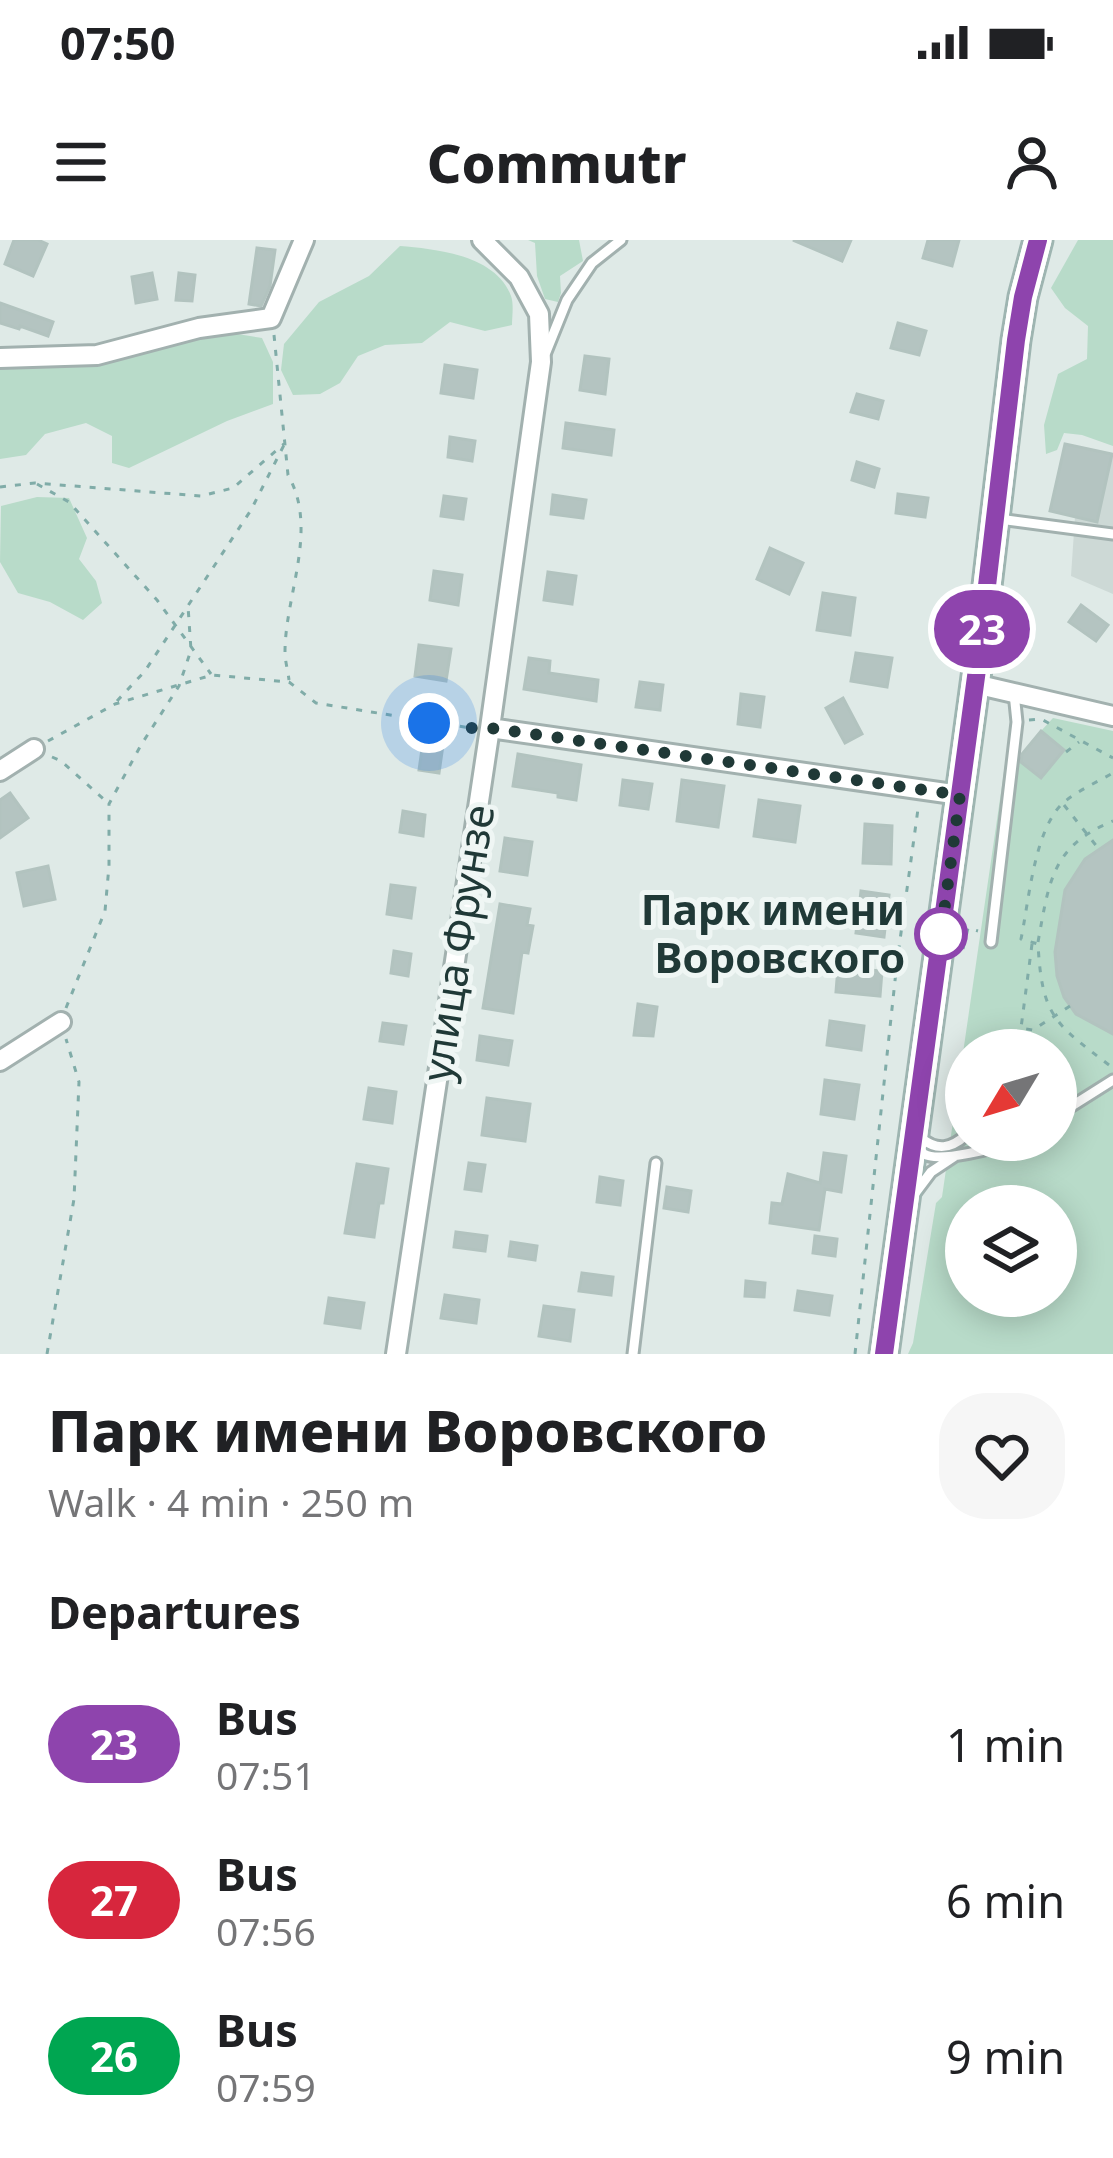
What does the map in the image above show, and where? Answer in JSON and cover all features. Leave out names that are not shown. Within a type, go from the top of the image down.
[{"type":"main road","points":[[884,1354],[975,684],[1016,340],[1038,240]]},
{"type":"street","points":[[0,358],[97,355],[199,328],[272,318],[304,240]]},
{"type":"street","name":"улица Фрунзе","points":[[396,1354],[541,362],[539,314],[519,277],[482,240]]},
{"type":"street","points":[[975,684],[1113,716]]},
{"type":"street","points":[[490,728],[960,795]]},
{"type":"street","points":[[0,770],[34,749]]},
{"type":"street","points":[[0,1061],[61,1022]]},
{"type":"lane","points":[[541,362],[567,300],[592,263],[621,240]]},
{"type":"lane","points":[[995,518],[1113,534]]},
{"type":"lane","points":[[991,942],[1017,722],[1014,693]]},
{"type":"lane","points":[[1077,1103],[1113,1080]]},
{"type":"lane","points":[[914,1129],[931,1146],[945,1147]]},
{"type":"lane","points":[[914,1129],[924,1154],[945,1157]]},
{"type":"lane","points":[[897,1262],[916,1190],[948,1161]]},
{"type":"lane","points":[[633,1354],[656,1162]]},
{"type":"path","points":[[272,318],[288,475],[302,513],[285,653],[290,682]]},
{"type":"path","points":[[0,488],[35,483],[201,496],[233,488],[286,442]]},
{"type":"path","points":[[115,704],[188,607],[251,510],[286,442]]},
{"type":"path","points":[[35,483],[69,502],[176,624],[212,675]]},
{"type":"path","points":[[47,1354],[74,1199],[79,1082],[61,1022],[105,911],[109,804],[179,686],[191,650],[188,607]]},
{"type":"path","points":[[34,749],[115,704],[212,675],[290,682],[316,703],[456,728],[490,728]]},
{"type":"path","points":[[1048,723],[1113,758]]},
{"type":"path","points":[[1066,752],[1081,740]]},
{"type":"path","points":[[34,749],[61,761],[109,804]]},
{"type":"path","points":[[1035,943],[1021,940],[1049,820],[1063,804],[1113,773]]},
{"type":"path","points":[[856,1354],[897,962],[921,790]]},
{"type":"path","points":[[1063,804],[1098,848]]},
{"type":"path","points":[[1070,1006],[1033,1030],[1021,1028],[1049,883],[1069,848],[1113,821]]},
{"type":"path","points":[[961,959],[968,928],[980,931]]},
{"type":"path","points":[[1035,943],[1044,998],[1053,1018],[1113,1069]]},
{"type":"shaded area","points":[[1065,444],[1113,454],[1113,594],[1071,576],[1075,517],[1050,511]]},
{"type":"green space","points":[[528,240],[579,240],[583,261],[560,276],[558,302],[545,299],[537,276],[535,243]]},
{"type":"green space","points":[[1078,240],[1113,240],[1113,446],[1064,433],[1057,450],[1046,454],[1044,425],[1058,374],[1087,359],[1088,326],[1065,308],[1051,288]]},
{"type":"green space","points":[[400,246],[463,257],[492,271],[511,296],[512,325],[485,331],[450,322],[422,343],[385,345],[358,356],[340,383],[320,394],[293,395],[281,370],[284,344],[319,302],[369,276]]},
{"type":"green space","points":[[219,331],[262,338],[273,362],[273,404],[129,468],[112,463],[112,436],[86,423],[45,434],[26,455],[0,459],[0,363]]},
{"type":"green space","points":[[37,497],[69,498],[87,538],[79,559],[96,581],[102,603],[83,620],[50,602],[18,593],[0,562],[1,506]]},
{"type":"green space","points":[[1053,718],[1113,731],[1113,1354],[908,1354],[947,1161],[1077,1161],[1077,1029],[966,1029],[1006,758],[1018,759],[1042,778],[1064,750],[1041,731]]},
{"type":"building","points":[[14,240],[47,244],[33,276],[5,264]]},
{"type":"building","points":[[793,240],[851,240],[842,261]]},
{"type":"building","points":[[928,240],[959,240],[952,266],[923,258]]},
{"type":"building","points":[[257,248],[275,250],[270,286],[261,306],[249,304]]},
{"type":"building","points":[[152,273],[157,299],[136,303],[132,277]]},
{"type":"building","points":[[179,273],[195,275],[192,301],[176,300]]},
{"type":"building","points":[[0,303],[53,322],[48,336],[0,323]]},
{"type":"building","points":[[898,323],[926,331],[919,355],[891,348]]},
{"type":"building","points":[[585,356],[609,359],[605,394],[580,390]]},
{"type":"building","points":[[445,365],[477,370],[473,398],[441,393]]},
{"type":"building","points":[[857,394],[883,401],[878,419],[851,412]]},
{"type":"building","points":[[566,423],[614,430],[611,455],[563,448]]},
{"type":"building","points":[[450,437],[475,441],[472,461],[448,457]]},
{"type":"building","points":[[1065,444],[1112,454],[1097,522],[1050,511]]},
{"type":"building","points":[[857,462],[879,469],[874,487],[852,480]]},
{"type":"building","points":[[898,494],[928,498],[925,517],[896,513]]},
{"type":"building","points":[[553,495],[586,500],[583,518],[551,514]]},
{"type":"building","points":[[444,496],[466,499],[463,519],[441,516]]},
{"type":"building","points":[[770,548],[803,563],[789,594],[757,579]]},
{"type":"building","points":[[434,571],[462,575],[458,605],[430,600]]},
{"type":"building","points":[[548,572],[576,576],[572,604],[544,600]]},
{"type":"building","points":[[823,593],[855,598],[850,635],[817,630]]},
{"type":"building","points":[[1081,605],[1108,625],[1096,641],[1069,622]]},
{"type":"building","points":[[419,645],[451,649],[446,681],[415,676]]},
{"type":"building","points":[[856,653],[892,658],[887,687],[851,681]]},
{"type":"building","points":[[529,658],[550,661],[549,673],[598,680],[596,701],[524,689]]},
{"type":"building","points":[[640,682],[663,685],[660,710],[636,707]]},
{"type":"building","points":[[741,694],[764,697],[760,727],[738,724]]},
{"type":"building","points":[[843,698],[862,734],[845,743],[826,708]]},
{"type":"building","points":[[1041,731],[1064,750],[1041,778],[1021,762]]},
{"type":"building","points":[[423,742],[443,745],[439,773],[419,770]]},
{"type":"building","points":[[518,754],[581,765],[576,800],[513,786]]},
{"type":"building","points":[[623,780],[652,784],[648,809],[620,805]]},
{"type":"building","points":[[682,780],[724,786],[718,827],[677,821]]},
{"type":"building","points":[[10,793],[28,818],[0,838],[0,800]]},
{"type":"building","points":[[759,800],[800,806],[795,842],[754,836]]},
{"type":"building","points":[[403,811],[425,815],[423,836],[400,832]]},
{"type":"building","points":[[865,824],[892,826],[891,864],[863,863]]},
{"type":"building","points":[[505,838],[532,842],[527,875],[500,871]]},
{"type":"building","points":[[1113,840],[1113,1034],[1076,1014],[1064,997],[1055,952],[1065,890],[1085,859]]},
{"type":"building","points":[[48,866],[55,899],[24,906],[17,873]]},
{"type":"building","points":[[391,885],[415,888],[411,918],[387,914]]},
{"type":"building","points":[[861,891],[889,895],[884,937],[856,933]]},
{"type":"building","points":[[500,904],[530,909],[527,925],[533,926],[528,953],[522,952],[513,1013],[483,1008]]},
{"type":"building","points":[[394,951],[411,954],[408,976],[391,973]]},
{"type":"building","points":[[838,967],[882,971],[880,996],[836,992]]},
{"type":"building","points":[[638,1004],[657,1007],[653,1036],[634,1035]]},
{"type":"building","points":[[830,1021],[864,1026],[861,1050],[827,1045]]},
{"type":"building","points":[[383,1023],[406,1026],[403,1044],[380,1041]]},
{"type":"building","points":[[480,1036],[512,1041],[508,1065],[477,1060]]},
{"type":"building","points":[[825,1080],[859,1085],[854,1119],[821,1114]]},
{"type":"building","points":[[369,1088],[396,1092],[392,1123],[364,1119]]},
{"type":"building","points":[[487,1098],[530,1104],[525,1141],[482,1135]]},
{"type":"building","points":[[824,1153],[846,1156],[841,1192],[825,1189],[819,1230],[770,1223],[772,1203],[782,1204],[788,1174],[820,1183]]},
{"type":"building","points":[[469,1163],[485,1165],[481,1191],[465,1189]]},
{"type":"building","points":[[357,1164],[388,1169],[374,1237],[345,1233]]},
{"type":"building","points":[[600,1177],[623,1181],[620,1205],[597,1202]]},
{"type":"building","points":[[667,1187],[691,1191],[688,1212],[664,1208]]},
{"type":"building","points":[[456,1232],[487,1236],[485,1251],[454,1247]]},
{"type":"building","points":[[815,1236],[837,1239],[835,1256],[813,1253]]},
{"type":"building","points":[[511,1242],[537,1246],[535,1260],[509,1256]]},
{"type":"building","points":[[582,1273],[613,1277],[611,1295],[579,1291]]},
{"type":"building","points":[[746,1281],[765,1283],[764,1297],[745,1296]]},
{"type":"building","points":[[798,1291],[832,1296],[829,1315],[795,1310]]},
{"type":"building","points":[[445,1295],[479,1300],[476,1323],[441,1318]]},
{"type":"building","points":[[329,1298],[364,1303],[360,1328],[325,1323]]},
{"type":"building","points":[[544,1306],[574,1310],[570,1341],[539,1336]]},
{"type":"bus line","name":"23","points":[[884,1354],[978,662],[1016,340],[1038,240]]},
{"type":"place","name":"Парк имени Воровского","points":[[941,934]]},
{"type":"route","points":[[429,723],[960,795],[941,934]]}]
